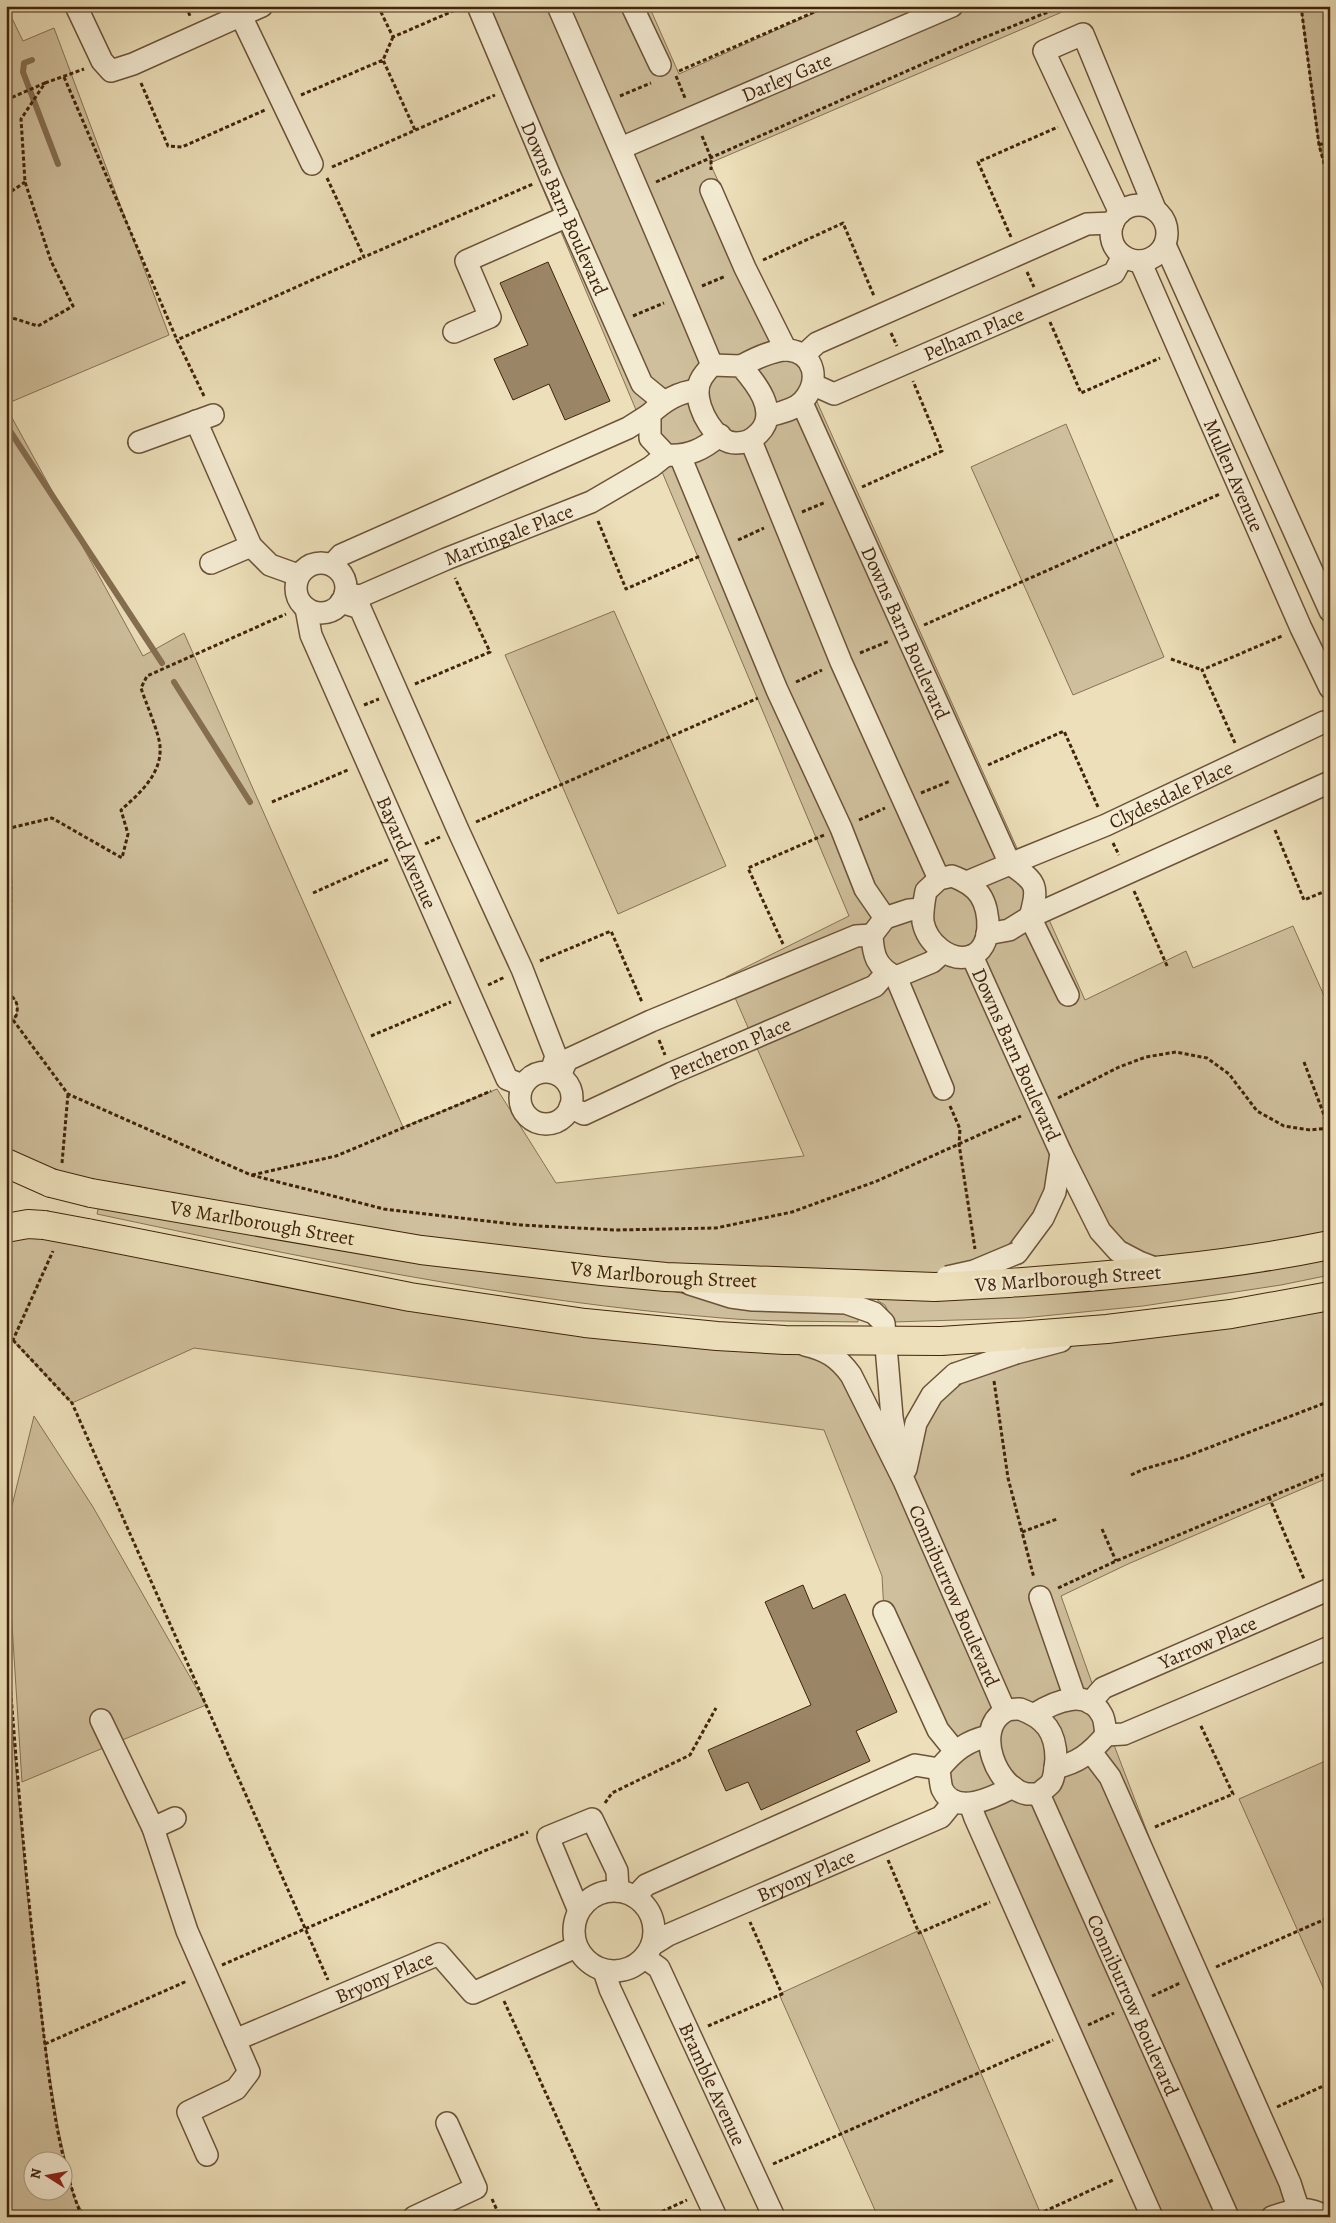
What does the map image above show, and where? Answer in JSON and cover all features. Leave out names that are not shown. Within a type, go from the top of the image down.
[{"type":"main road","name":"V8 Marlborough Street","points":[[6,1164],[51,1183],[91,1192],[422,1250],[602,1272],[666,1277],[929,1285],[1009,1283],[1165,1271],[1275,1257],[1330,1245]]},
{"type":"main road","points":[[6,1228],[28,1224],[44,1225],[410,1297],[584,1323],[717,1336],[785,1340],[940,1341],[1015,1344],[1107,1329],[1231,1314],[1330,1296]]},
{"type":"street","points":[[76,6],[102,61],[111,72],[262,6]]},
{"type":"street","name":"Downs Barn Boulevard","points":[[478,6],[550,176],[642,384],[657,408]]},
{"type":"street","points":[[558,6],[621,148],[712,365]]},
{"type":"street","points":[[632,6],[662,74]]},
{"type":"street","name":"Darley Gate","points":[[621,148],[952,6]]},
{"type":"street","points":[[241,16],[312,164]]},
{"type":"street","points":[[1084,34],[1155,209],[1162,216],[1166,224],[1165,245],[1159,253],[1151,258],[1132,258],[1116,249],[1112,240],[1116,218],[1076,119],[1044,50],[1084,34]]},
{"type":"street","points":[[711,190],[745,268],[795,352]]},
{"type":"street","points":[[741,366],[754,381],[764,397],[768,416],[762,430],[751,441],[734,443],[720,436],[708,424],[700,408],[698,390],[701,377],[712,365],[741,366],[756,358],[795,352],[1087,224],[1116,218],[1135,205],[1144,205],[1155,209]]},
{"type":"street","points":[[454,332],[490,317],[466,262],[568,216]]},
{"type":"street","name":"Mullen Avenue","points":[[1165,245],[1330,610]]},
{"type":"street","name":"Mullen Avenue","points":[[1132,258],[1179,350],[1301,628],[1330,688]]},
{"type":"street","name":"Pelham Place","points":[[808,394],[834,394],[1114,273],[1132,258]]},
{"type":"street","name":"Downs Barn Boulevard","points":[[795,352],[813,367],[808,394],[1010,864]]},
{"type":"street","points":[[332,565],[341,555],[628,428],[684,392],[698,390]]},
{"type":"street","points":[[768,416],[782,412],[808,394]]},
{"type":"street","points":[[657,408],[650,438],[673,456],[777,690],[841,828],[865,889],[885,918]]},
{"type":"street","points":[[139,442],[205,418],[251,546],[270,565],[298,575]]},
{"type":"street","name":"Martingale Place","points":[[343,598],[360,596],[446,559],[591,502],[673,456],[707,447],[720,436]]},
{"type":"street","points":[[751,441],[841,662],[939,878]]},
{"type":"street","points":[[211,562],[251,546]]},
{"type":"street","points":[[317,562],[332,565],[343,576],[346,584],[343,598],[335,608],[327,612],[317,613],[303,605],[295,588],[298,575],[307,567],[317,562]]},
{"type":"street","points":[[343,598],[360,608],[398,691],[525,978],[556,1056],[555,1073]]},
{"type":"street","name":"Bayard Avenue","points":[[303,605],[311,636],[514,1082]]},
{"type":"street","name":"Clydesdale Place","points":[[967,882],[1106,825],[1242,759],[1324,722],[1330,725]]},
{"type":"street","points":[[987,934],[1008,930],[1030,917],[1330,782]]},
{"type":"street","points":[[1010,864],[1029,877],[1036,894],[1030,917],[1068,995]]},
{"type":"street","points":[[952,876],[967,882],[980,895],[988,910],[987,934],[981,948],[972,956],[958,958],[942,952],[931,938],[923,922],[926,891],[939,878],[952,876]]},
{"type":"street","points":[[923,909],[909,910],[885,918],[872,935],[873,956],[891,974],[943,1089]]},
{"type":"street","points":[[555,1073],[567,1060],[651,1021],[856,936],[872,935]]},
{"type":"street","name":"Percheron Place","points":[[570,1107],[584,1114],[672,1072],[875,986],[891,974],[932,962],[942,952]]},
{"type":"street","name":"Downs Barn Boulevard","points":[[972,956],[1061,1154],[1100,1231],[1118,1251],[1139,1262],[1165,1271]]},
{"type":"street","points":[[539,1072],[555,1073],[569,1085],[571,1090],[570,1107],[566,1115],[557,1122],[536,1123],[529,1118],[521,1107],[514,1082],[539,1072]]},
{"type":"street","name":"Downs Barn Boulevard","points":[[929,1285],[974,1271],[1017,1253],[1043,1218],[1055,1192],[1061,1154]]},
{"type":"street","name":"Conniburrow Boulevard","points":[[666,1277],[731,1297],[753,1300],[846,1304],[874,1313],[884,1324],[892,1417],[904,1481]]},
{"type":"street","name":"Conniburrow Boulevard","points":[[785,1340],[823,1349],[840,1360],[851,1374],[904,1481],[1006,1711]]},
{"type":"street","name":"Conniburrow Boulevard","points":[[904,1481],[916,1423],[932,1395],[955,1374],[1015,1344]]},
{"type":"street","name":"Yarrow Place","points":[[1083,1700],[1103,1688],[1321,1583]]},
{"type":"street","points":[[1040,1597],[1083,1700],[1102,1715],[1106,1735]]},
{"type":"street","points":[[884,1612],[938,1730],[955,1751]]},
{"type":"street","points":[[1055,1768],[1073,1764],[1091,1752],[1106,1735],[1124,1734],[1330,1647]]},
{"type":"street","points":[[1035,1714],[1050,1705],[1083,1700]]},
{"type":"street","points":[[1020,1709],[1035,1714],[1048,1726],[1056,1747],[1055,1768],[1051,1782],[1039,1794],[1026,1794],[1013,1787],[1001,1776],[993,1758],[989,1736],[995,1720],[1006,1711],[1020,1709]]},
{"type":"street","points":[[101,1720],[152,1828],[187,1931],[249,2072],[236,2089],[188,2112],[207,2155]]},
{"type":"street","points":[[939,1769],[955,1751],[976,1739],[989,1736]]},
{"type":"street","points":[[1091,1752],[1110,1777],[1199,1974],[1290,2183],[1318,2208]]},
{"type":"street","points":[[626,1894],[915,1765],[939,1769]]},
{"type":"street","points":[[939,1769],[942,1789],[962,1803],[975,1818],[1152,2217]]},
{"type":"street","points":[[962,1803],[998,1795],[1013,1787]]},
{"type":"street","name":"Conniburrow Boulevard","points":[[1039,1794],[1228,2217]]},
{"type":"street","name":"Bryony Place","points":[[648,1951],[668,1935],[881,1844],[941,1817],[962,1803]]},
{"type":"street","points":[[152,1828],[175,1818]]},
{"type":"street","points":[[579,1911],[548,1837],[592,1819],[626,1894]]},
{"type":"street","points":[[606,1891],[626,1894],[646,1906],[652,1918],[654,1931],[648,1951],[636,1965],[626,1970],[604,1971],[592,1966],[583,1958],[576,1947],[573,1934],[574,1922],[579,1911],[595,1895],[606,1891]]},
{"type":"street","name":"Bryony Place","points":[[234,2040],[439,1954],[473,1993],[576,1947]]},
{"type":"street","name":"Bramble Avenue","points":[[648,1951],[659,1968],[774,2217]]},
{"type":"street","points":[[604,1971],[610,1989],[716,2217]]},
{"type":"street","points":[[414,2217],[476,2188],[447,2123]]},
{"type":"street","points":[[1272,2217],[1318,2208]]},
{"type":"path","points":[[378,6],[393,37]]},
{"type":"path","points":[[133,64],[168,146],[182,147],[383,60],[393,37],[465,6]]},
{"type":"path","points":[[601,104],[662,74],[828,6]]},
{"type":"path","points":[[637,190],[968,44],[1063,6]]},
{"type":"path","points":[[1301,6],[1319,145],[1330,185]]},
{"type":"path","points":[[383,60],[415,130]]},
{"type":"path","points":[[6,100],[102,61]]},
{"type":"path","points":[[64,77],[177,340],[205,418]]},
{"type":"path","points":[[6,316],[38,326],[73,306],[51,261],[25,182],[21,120],[45,83]]},
{"type":"path","points":[[364,257],[323,171],[512,87]]},
{"type":"path","points":[[1076,119],[978,162],[1018,254],[1081,393],[1179,350]]},
{"type":"path","points":[[1319,145],[1330,141]]},
{"type":"path","points":[[177,340],[550,176]]},
{"type":"path","points":[[6,195],[25,182]]},
{"type":"path","points":[[616,323],[745,268],[843,223],[905,363]]},
{"type":"path","points":[[345,712],[490,652],[446,559]]},
{"type":"path","points":[[6,829],[52,818],[122,858],[128,834],[120,810],[140,793],[156,771],[160,746],[141,688],[147,676],[290,613],[303,605]]},
{"type":"path","points":[[1171,659],[1202,670],[1301,628]]},
{"type":"path","points":[[1202,670],[1242,759]]},
{"type":"path","points":[[792,963],[748,868],[1064,731],[1168,968]]},
{"type":"path","points":[[272,802],[367,762]]},
{"type":"path","points":[[1267,811],[1304,900],[1330,889]]},
{"type":"path","points":[[6,854],[11,880],[8,994],[18,1007],[16,1016],[6,1024]]},
{"type":"path","points":[[13,1020],[68,1094],[251,1175],[384,1209],[521,1225],[616,1230],[716,1228],[792,1212],[877,1181],[1040,1107],[1119,1067],[1146,1057],[1176,1052],[1207,1058],[1229,1074],[1257,1111],[1284,1126],[1310,1130],[1329,1128],[1304,1062]]},
{"type":"path","points":[[651,1021],[672,1072]]},
{"type":"path","points":[[251,1175],[336,1156],[514,1082]]},
{"type":"path","points":[[943,1089],[960,1129],[959,1144]]},
{"type":"path","points":[[13,1340],[72,1403],[306,1928],[335,1998]]},
{"type":"path","points":[[6,1344],[6,1364]]},
{"type":"path","points":[[1131,1475],[1144,1469],[1182,1458],[1330,1401]]},
{"type":"path","points":[[1040,1597],[1116,1561],[1330,1472]]},
{"type":"path","points":[[1268,1497],[1305,1581]]},
{"type":"path","points":[[1022,1532],[1057,1519]]},
{"type":"path","points":[[1102,1529],[1116,1561]]},
{"type":"path","points":[[1296,1585],[1305,1581],[1321,1583]]},
{"type":"path","points":[[6,1633],[27,1892],[45,2044],[58,2127],[74,2198],[82,2217]]},
{"type":"path","points":[[1136,1835],[1233,1794],[1191,1706]]},
{"type":"path","points":[[592,1819],[612,1794],[690,1755],[716,1708]]},
{"type":"path","points":[[45,2044],[306,1928],[534,1830]]},
{"type":"path","points":[[881,1844],[919,1933],[1009,1894]]},
{"type":"path","points":[[689,2034],[782,1994],[742,1903]]},
{"type":"path","points":[[753,2172],[1330,1917]]},
{"type":"path","points":[[496,1984],[602,2217]]},
{"type":"path","points":[[1260,2114],[1330,2083]]},
{"type":"path","points":[[1045,2217],[1043,2212],[1132,2171]]},
{"type":"path","points":[[650,2217],[705,2192]]},
{"type":"shaded area","points":[[6,6],[23,41],[54,28],[169,335],[6,404]]},
{"type":"shaded area","points":[[466,6],[649,6],[679,74],[830,6],[1076,6],[710,163],[1085,1000],[1186,951],[1193,968],[1293,926],[1330,1009],[1330,1238],[1165,1271],[1118,1251],[1061,1154],[1033,1235],[916,1287],[421,1250],[6,1163],[6,1024],[16,1016],[17,1009],[15,1000],[6,993],[6,407],[143,656],[184,633],[403,1127],[497,1089],[556,1183],[804,1156],[726,977],[849,916]]},
{"type":"shaded area","points":[[1301,6],[1330,6],[1330,185],[1319,145]]},
{"type":"shaded area","points":[[1066,424],[1164,657],[1073,695],[971,467]]},
{"type":"shaded area","points":[[614,611],[726,866],[618,914],[505,655]]},
{"type":"shaded area","points":[[100,1200],[462,1266],[671,1291],[752,1308],[839,1310],[858,1316],[858,1322],[722,1318],[564,1301],[486,1289],[330,1262],[97,1214]]},
{"type":"shaded area","points":[[6,1228],[823,1349],[904,1480],[932,1395],[989,1361],[1330,1296],[1330,1477],[1128,1564],[1061,1596],[1114,1745],[1279,2177],[1312,2217],[1163,2217],[971,1814],[915,1765],[955,1751],[884,1612],[882,1576],[824,1430],[194,1348],[72,1403],[13,1341],[6,1344]]},
{"type":"shaded area","points":[[1330,1251],[1330,1275],[1281,1285],[1143,1306],[1023,1318],[893,1322],[885,1305],[878,1301],[877,1295]]},
{"type":"shaded area","points":[[34,1416],[93,1507],[206,1705],[22,1782],[6,1530]]},
{"type":"shaded area","points":[[6,1659],[27,1892],[45,2044],[63,2150],[22,2150],[22,2200],[72,2200],[72,2189],[74,2198],[86,2217],[12,2217],[6,2191]]},
{"type":"shaded area","points":[[1330,1759],[1330,2003],[1239,1799]]},
{"type":"shaded area","points":[[920,1930],[1040,2212],[1028,2217],[878,2217],[779,1994]]},
{"type":"building","points":[[548,262],[610,401],[565,420],[549,384],[513,400],[494,359],[528,345],[500,283]]},
{"type":"building","points":[[803,1585],[813,1609],[845,1594],[897,1712],[856,1731],[870,1761],[761,1810],[748,1782],[726,1791],[708,1750],[811,1705],[765,1602]]},
{"type":"waterway","points":[[32,60],[24,63],[23,72],[58,164]]},
{"type":"waterway","points":[[6,425],[162,663]]},
{"type":"waterway","points":[[174,682],[250,802]]}]
